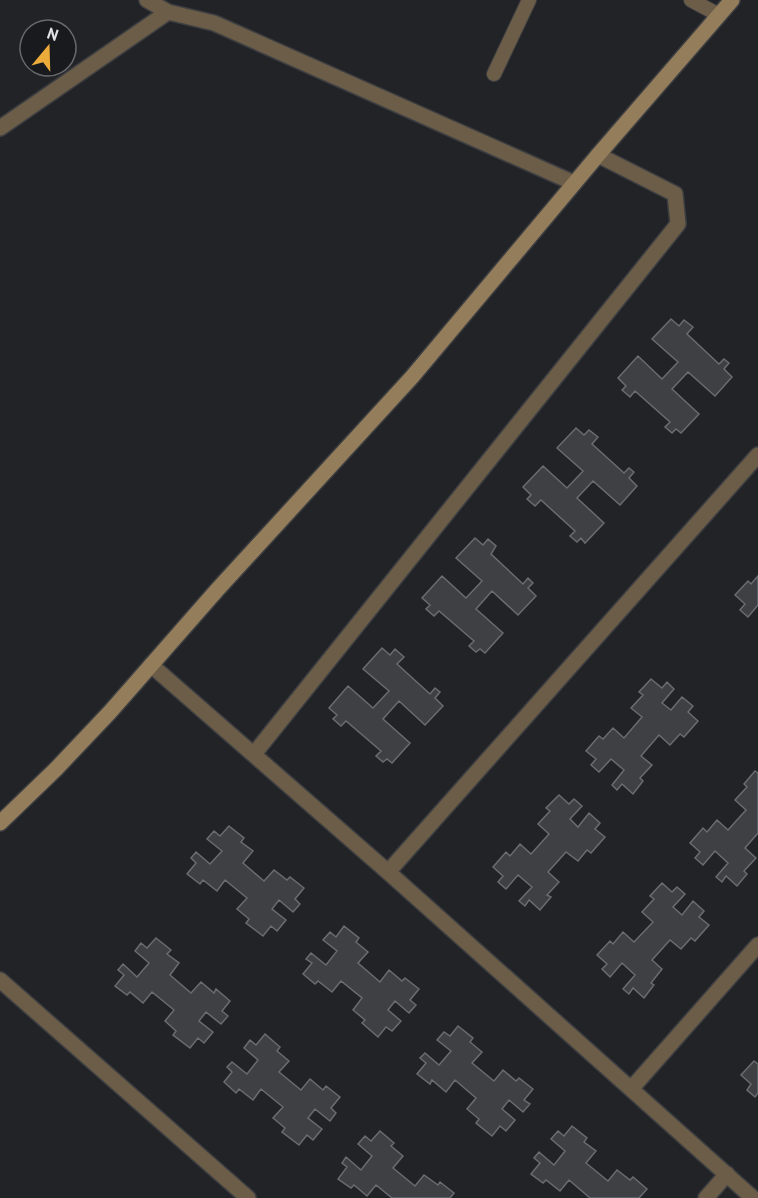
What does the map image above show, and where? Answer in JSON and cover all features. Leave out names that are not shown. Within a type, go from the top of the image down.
[{"type":"street","points":[[147,0],[168,12],[214,23],[574,183]]},
{"type":"street","points":[[0,823],[110,712],[217,590],[412,377],[574,183],[732,0]]},
{"type":"street","points":[[0,128],[168,12]]},
{"type":"street","points":[[254,754],[678,224],[675,194],[598,155]]},
{"type":"street","points":[[388,872],[758,455]]},
{"type":"street","points":[[151,665],[388,872],[753,1198]]},
{"type":"street","points":[[631,1089],[758,945]]},
{"type":"street","points":[[0,980],[248,1198]]},
{"type":"street","points":[[706,1198],[727,1174]]},
{"type":"lane","points":[[494,74],[529,0]]},
{"type":"lane","points":[[691,0],[719,15]]},
{"type":"building","points":[[671,319],[679,326],[684,320],[693,327],[687,334],[719,364],[724,359],[729,363],[724,369],[732,377],[715,396],[688,372],[672,389],[699,414],[681,433],[676,429],[672,433],[665,427],[670,422],[635,391],[630,397],[622,390],[626,386],[618,378],[638,356],[662,379],[678,362],[652,339]]},
{"type":"building","points":[[576,428],[584,435],[589,430],[598,437],[592,444],[624,473],[629,468],[634,472],[629,478],[637,486],[620,505],[593,481],[577,498],[604,523],[585,543],[581,538],[577,542],[570,536],[575,531],[541,500],[535,506],[527,499],[531,495],[523,487],[543,466],[567,488],[583,471],[557,448]]},
{"type":"building","points":[[475,538],[483,545],[488,539],[496,546],[491,554],[523,584],[528,578],[533,583],[528,588],[536,596],[518,615],[492,591],[476,609],[503,633],[485,653],[480,649],[476,652],[469,646],[474,641],[439,611],[434,616],[426,609],[430,605],[422,598],[442,576],[466,598],[482,581],[456,558]]},
{"type":"building","points":[[758,576],[758,605],[748,617],[740,610],[745,604],[735,595],[748,581],[751,584]]},
{"type":"building","points":[[382,648],[390,655],[395,649],[404,657],[397,664],[430,694],[435,688],[440,692],[435,698],[443,706],[425,725],[399,701],[383,719],[410,743],[392,763],[387,759],[383,762],[376,756],[381,751],[346,721],[341,726],[333,719],[337,715],[329,708],[348,686],[373,708],[389,691],[363,669]]},
{"type":"building","points":[[651,679],[662,688],[667,682],[674,689],[662,703],[671,710],[682,697],[693,706],[688,712],[698,721],[684,737],[680,734],[670,745],[659,735],[641,756],[652,765],[640,778],[643,781],[633,794],[622,784],[617,790],[612,785],[624,770],[611,759],[599,772],[591,765],[596,759],[586,751],[599,736],[603,739],[613,728],[624,738],[642,717],[631,708],[643,695],[639,692]]},
{"type":"building","points":[[755,771],[758,773],[758,833],[745,848],[756,858],[744,871],[747,874],[737,886],[726,876],[722,882],[716,877],[728,863],[715,851],[703,865],[695,858],[700,852],[690,843],[703,828],[707,832],[717,820],[728,830],[746,810],[735,800],[747,787],[744,784]]},
{"type":"building","points":[[559,795],[569,804],[574,799],[582,806],[570,819],[578,827],[589,813],[600,823],[595,829],[605,837],[591,853],[587,850],[578,861],[566,852],[548,872],[559,882],[547,895],[551,897],[540,910],[529,900],[525,906],[519,901],[532,887],[518,875],[506,889],[498,882],[503,876],[493,867],[506,852],[510,856],[520,844],[531,854],[549,834],[538,824],[550,811],[546,808]]},
{"type":"building","points":[[229,826],[244,838],[241,842],[253,851],[243,863],[264,881],[274,870],[287,880],[290,877],[304,888],[295,899],[300,904],[293,912],[279,900],[272,909],[286,920],[277,931],[271,926],[263,936],[246,923],[249,919],[237,909],[247,898],[225,880],[217,891],[203,880],[200,884],[187,874],[196,863],[191,858],[196,852],[210,864],[222,851],[207,839],[214,831],[220,836]]},
{"type":"building","points":[[662,883],[672,892],[677,887],[685,894],[673,907],[682,915],[693,901],[704,911],[699,917],[709,925],[695,941],[691,938],[681,949],[670,940],[652,960],[662,969],[651,983],[654,985],[644,998],[633,988],[629,994],[623,989],[635,975],[622,963],[610,977],[602,969],[607,964],[597,955],[610,941],[613,944],[623,932],[634,942],[653,922],[642,912],[654,899],[650,896]]},
{"type":"building","points":[[344,926],[359,938],[356,942],[368,952],[358,963],[380,982],[389,970],[402,981],[405,978],[419,989],[410,1000],[416,1005],[409,1013],[395,1001],[388,1010],[401,1021],[392,1031],[386,1027],[378,1037],[362,1023],[365,1020],[353,1010],[362,998],[341,981],[332,992],[318,981],[315,984],[303,974],[312,963],[306,959],[311,953],[326,965],[337,951],[323,940],[330,932],[336,937]]},
{"type":"building","points":[[156,938],[171,950],[167,954],[179,963],[170,975],[191,993],[201,982],[214,993],[216,989],[230,1001],[222,1011],[228,1016],[221,1024],[206,1012],[199,1021],[213,1032],[204,1043],[198,1038],[190,1048],[173,1035],[176,1031],[165,1021],[174,1010],[152,992],[143,1003],[130,992],[127,995],[115,986],[124,975],[118,970],[123,964],[137,977],[149,963],[135,951],[141,943],[147,948]]},
{"type":"building","points":[[458,1026],[473,1038],[470,1042],[482,1052],[472,1063],[494,1081],[503,1070],[516,1081],[519,1078],[533,1089],[524,1100],[530,1104],[523,1112],[509,1100],[502,1109],[515,1120],[506,1131],[500,1126],[492,1136],[476,1123],[479,1119],[467,1109],[476,1098],[455,1080],[446,1092],[432,1080],[430,1084],[417,1074],[426,1063],[420,1058],[425,1053],[439,1065],[451,1051],[437,1040],[444,1032],[450,1036]]},
{"type":"building","points":[[265,1034],[280,1047],[277,1051],[289,1061],[279,1072],[301,1090],[310,1079],[323,1090],[326,1086],[340,1097],[331,1108],[336,1113],[330,1121],[315,1109],[308,1118],[322,1129],[313,1140],[307,1135],[299,1145],[282,1132],[285,1128],[273,1118],[283,1107],[261,1089],[253,1100],[239,1089],[236,1093],[224,1082],[232,1072],[227,1067],[232,1062],[247,1074],[258,1060],[244,1048],[250,1040],[256,1045]]},
{"type":"building","points":[[754,1061],[758,1064],[758,1093],[755,1097],[747,1090],[751,1084],[741,1075]]},
{"type":"building","points":[[572,1126],[587,1138],[584,1142],[596,1151],[586,1163],[608,1181],[617,1170],[630,1180],[633,1177],[647,1189],[639,1198],[590,1198],[569,1180],[560,1191],[546,1180],[543,1183],[531,1174],[540,1163],[534,1158],[539,1152],[554,1165],[565,1151],[551,1139],[558,1131],[564,1136]]},
{"type":"building","points":[[380,1131],[394,1143],[391,1146],[403,1156],[393,1168],[415,1186],[424,1175],[438,1185],[440,1182],[454,1193],[450,1198],[392,1198],[376,1185],[367,1196],[354,1185],[351,1188],[338,1179],[347,1167],[342,1163],[346,1157],[361,1170],[372,1156],[358,1144],[365,1136],[371,1141]]}]
